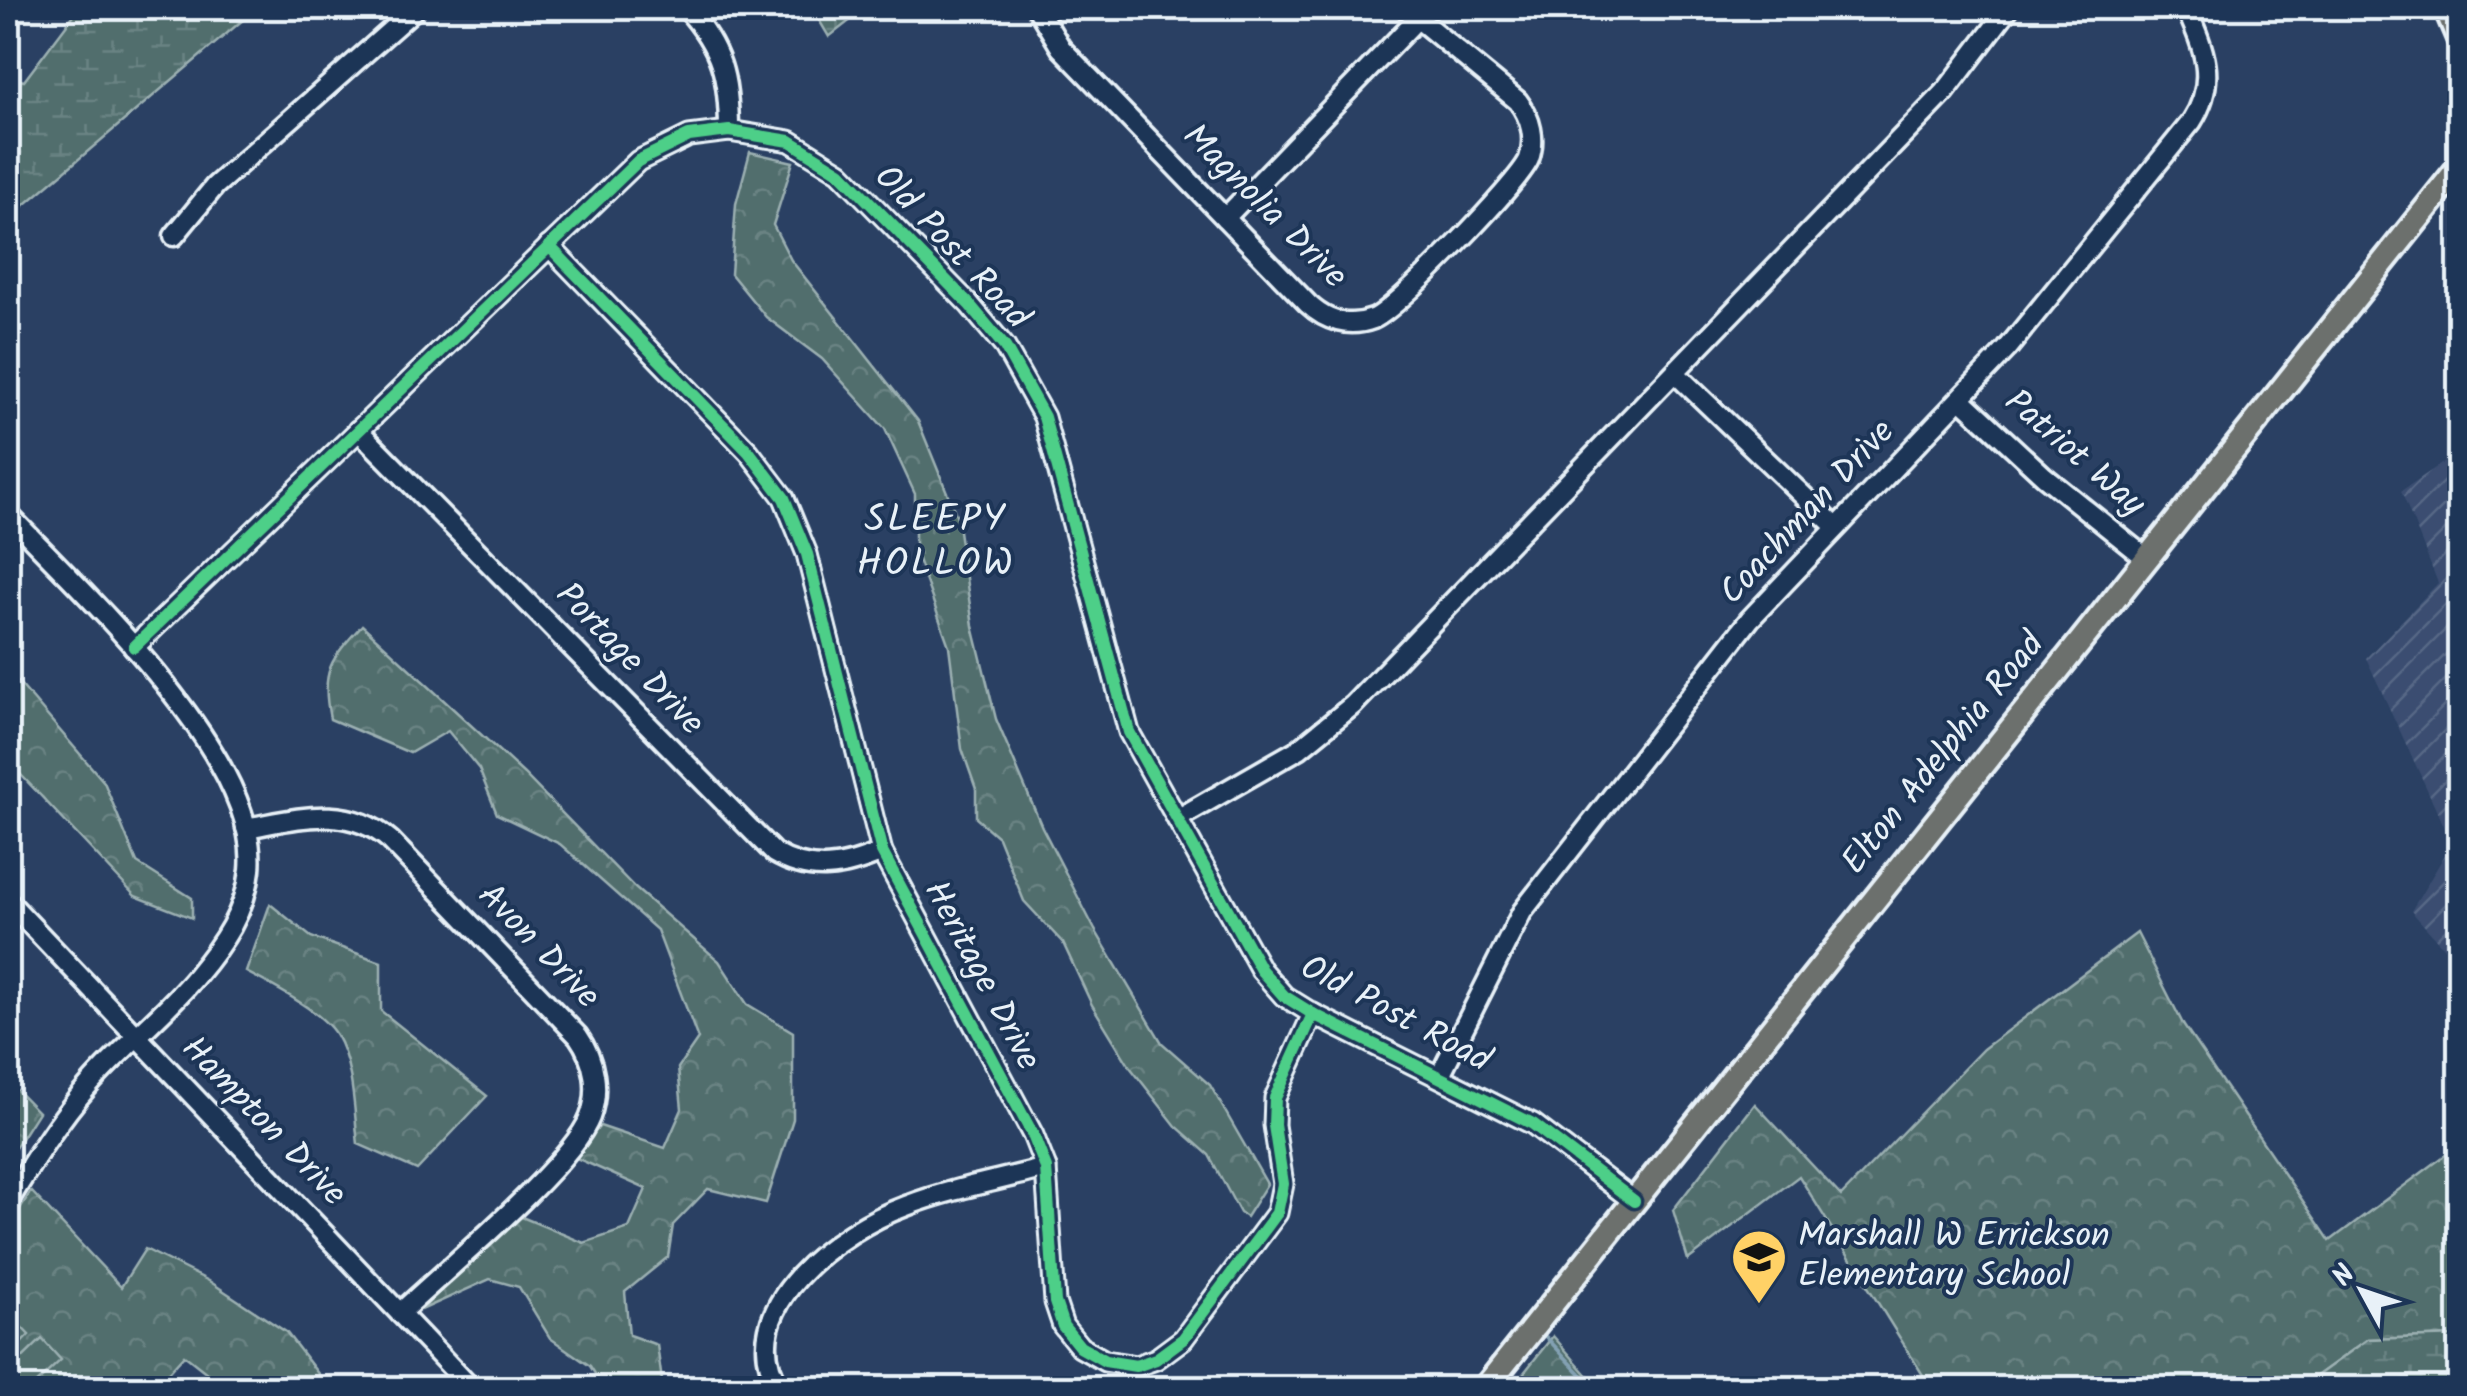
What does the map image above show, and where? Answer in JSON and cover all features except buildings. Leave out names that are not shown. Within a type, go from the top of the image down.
[{"type":"main road","points":[[2446,8],[2460,41]]},
{"type":"main road","name":"Elton Adelphia Road","points":[[1485,1388],[2146,558],[2451,185],[2460,166]]},
{"type":"street","points":[[174,236],[215,186],[416,8]]},
{"type":"street","points":[[686,8],[709,33],[725,66],[729,131]]},
{"type":"street","name":"Magnolia Drive","points":[[1037,8],[1061,48],[1316,311],[1333,320],[1362,322],[1396,304],[1516,179],[1532,145],[1524,109],[1411,13]]},
{"type":"street","points":[[1177,819],[1299,749],[1353,706],[1945,92],[2009,8]]},
{"type":"street","name":"Coachman Drive","points":[[1440,1075],[1507,936],[1540,886],[1750,619],[2036,316],[2202,105],[2208,65],[2186,8]]},
{"type":"street","points":[[1225,218],[1411,13]]},
{"type":"street","name":"Old Post Road","points":[[134,648],[638,161],[689,136],[729,131],[781,138],[828,162],[969,304],[1020,370],[1059,461],[1122,714],[1261,970],[1284,996],[1314,1014],[1533,1124],[1634,1201]]},
{"type":"street","name":"Heritage Drive","points":[[550,246],[749,452],[784,498],[807,554],[882,852],[1046,1168],[1057,1312],[1080,1347],[1120,1366]]},
{"type":"street","points":[[1675,374],[1836,527]]},
{"type":"street","name":"Patriot Way","points":[[1961,398],[2044,476],[2146,558]]},
{"type":"street","name":"Portage Drive","points":[[358,430],[774,854],[796,864],[824,868],[882,852]]},
{"type":"street","points":[[8,514],[134,648],[172,692],[204,739],[246,828],[250,870],[236,920],[194,978],[62,1118],[8,1202]]},
{"type":"street","name":"Avon Drive","points":[[246,828],[332,815],[362,822],[383,834],[578,1036],[590,1056],[594,1101],[583,1131],[560,1160],[400,1313]]},
{"type":"street","name":"Hampton Drive","points":[[8,900],[471,1388]]},
{"type":"street","points":[[1120,1388],[1120,1366],[1156,1359],[1178,1344],[1270,1228],[1283,1184],[1274,1125],[1275,1098],[1314,1014]]},
{"type":"street","points":[[780,1388],[767,1356],[769,1322],[782,1298],[822,1257],[851,1234],[907,1205],[1046,1168]]},
{"type":"shaded area","points":[[2459,452],[2459,965],[2411,911],[2452,843],[2366,658],[2438,583],[2401,491]]},
{"type":"green space","points":[[79,8],[257,8],[8,219],[8,77],[24,81]]},
{"type":"green space","points":[[812,8],[866,8],[829,37]]},
{"type":"green space","points":[[750,152],[793,162],[773,225],[791,260],[918,421],[957,517],[973,626],[996,719],[1042,827],[1095,930],[1162,1043],[1210,1085],[1267,1184],[1246,1217],[1240,1213],[1209,1155],[1176,1126],[1130,1067],[1092,1005],[1063,943],[1024,901],[998,837],[976,818],[976,789],[962,749],[949,646],[915,551],[915,494],[885,429],[822,359],[766,317],[731,274],[736,204]]},
{"type":"green space","points":[[362,625],[524,774],[635,888],[719,961],[747,1004],[793,1032],[793,1119],[766,1203],[708,1189],[673,1225],[668,1257],[625,1292],[629,1335],[657,1345],[663,1388],[604,1388],[590,1366],[550,1338],[519,1287],[490,1279],[421,1310],[517,1215],[584,1243],[629,1228],[646,1189],[574,1157],[600,1126],[665,1148],[682,1109],[678,1068],[698,1039],[657,930],[560,844],[497,814],[479,769],[448,731],[410,753],[330,719],[330,668]]},
{"type":"green space","points":[[8,670],[104,782],[137,863],[192,898],[192,918],[135,896],[8,761]]},
{"type":"green space","points":[[270,904],[311,937],[381,962],[381,1011],[487,1096],[417,1170],[358,1144],[352,1089],[336,1035],[295,999],[246,972]]},
{"type":"green space","points":[[2137,933],[2184,1026],[2330,1241],[2459,1145],[2459,1336],[2368,1339],[2300,1388],[1931,1388],[1799,1176],[1688,1260],[1673,1210],[1755,1104],[1841,1196],[1983,1049]]},
{"type":"green space","points":[[8,1081],[38,1112],[8,1159]]},
{"type":"green space","points":[[31,1191],[121,1287],[145,1249],[209,1281],[286,1332],[329,1388],[226,1388],[184,1355],[154,1388],[8,1388],[8,1228]]},
{"type":"green space","points":[[8,1316],[29,1335],[8,1357]]},
{"type":"green space","points":[[1553,1336],[1599,1388],[1512,1388]]},
{"type":"green space","points":[[2459,1336],[2459,1388],[2300,1388],[2368,1339]]},
{"type":"green space","points":[[42,1339],[61,1360],[31,1388],[10,1388],[8,1372]]},
{"type":"waterway","points":[[1546,1337],[1594,1388]]},
{"type":"cycle path","points":[[134,647],[638,161],[689,136],[729,131],[790,141],[840,172],[969,304],[1005,347],[1044,417],[1129,732],[1261,970],[1284,996],[1313,1014],[1533,1124],[1634,1201]]},
{"type":"cycle path","points":[[549,246],[749,452],[784,498],[807,554],[882,852],[1033,1135],[1046,1168],[1055,1302],[1063,1326],[1080,1347],[1105,1361],[1136,1366],[1156,1359],[1183,1339],[1277,1213],[1283,1184],[1274,1125],[1275,1098],[1313,1014]]},
{"type":"place","name":"Marshall W Errickson Elementary School","points":[[1759,1306]]},
{"type":"district","name":"SLEEPY HOLLOW","points":[[936,543]]}]
